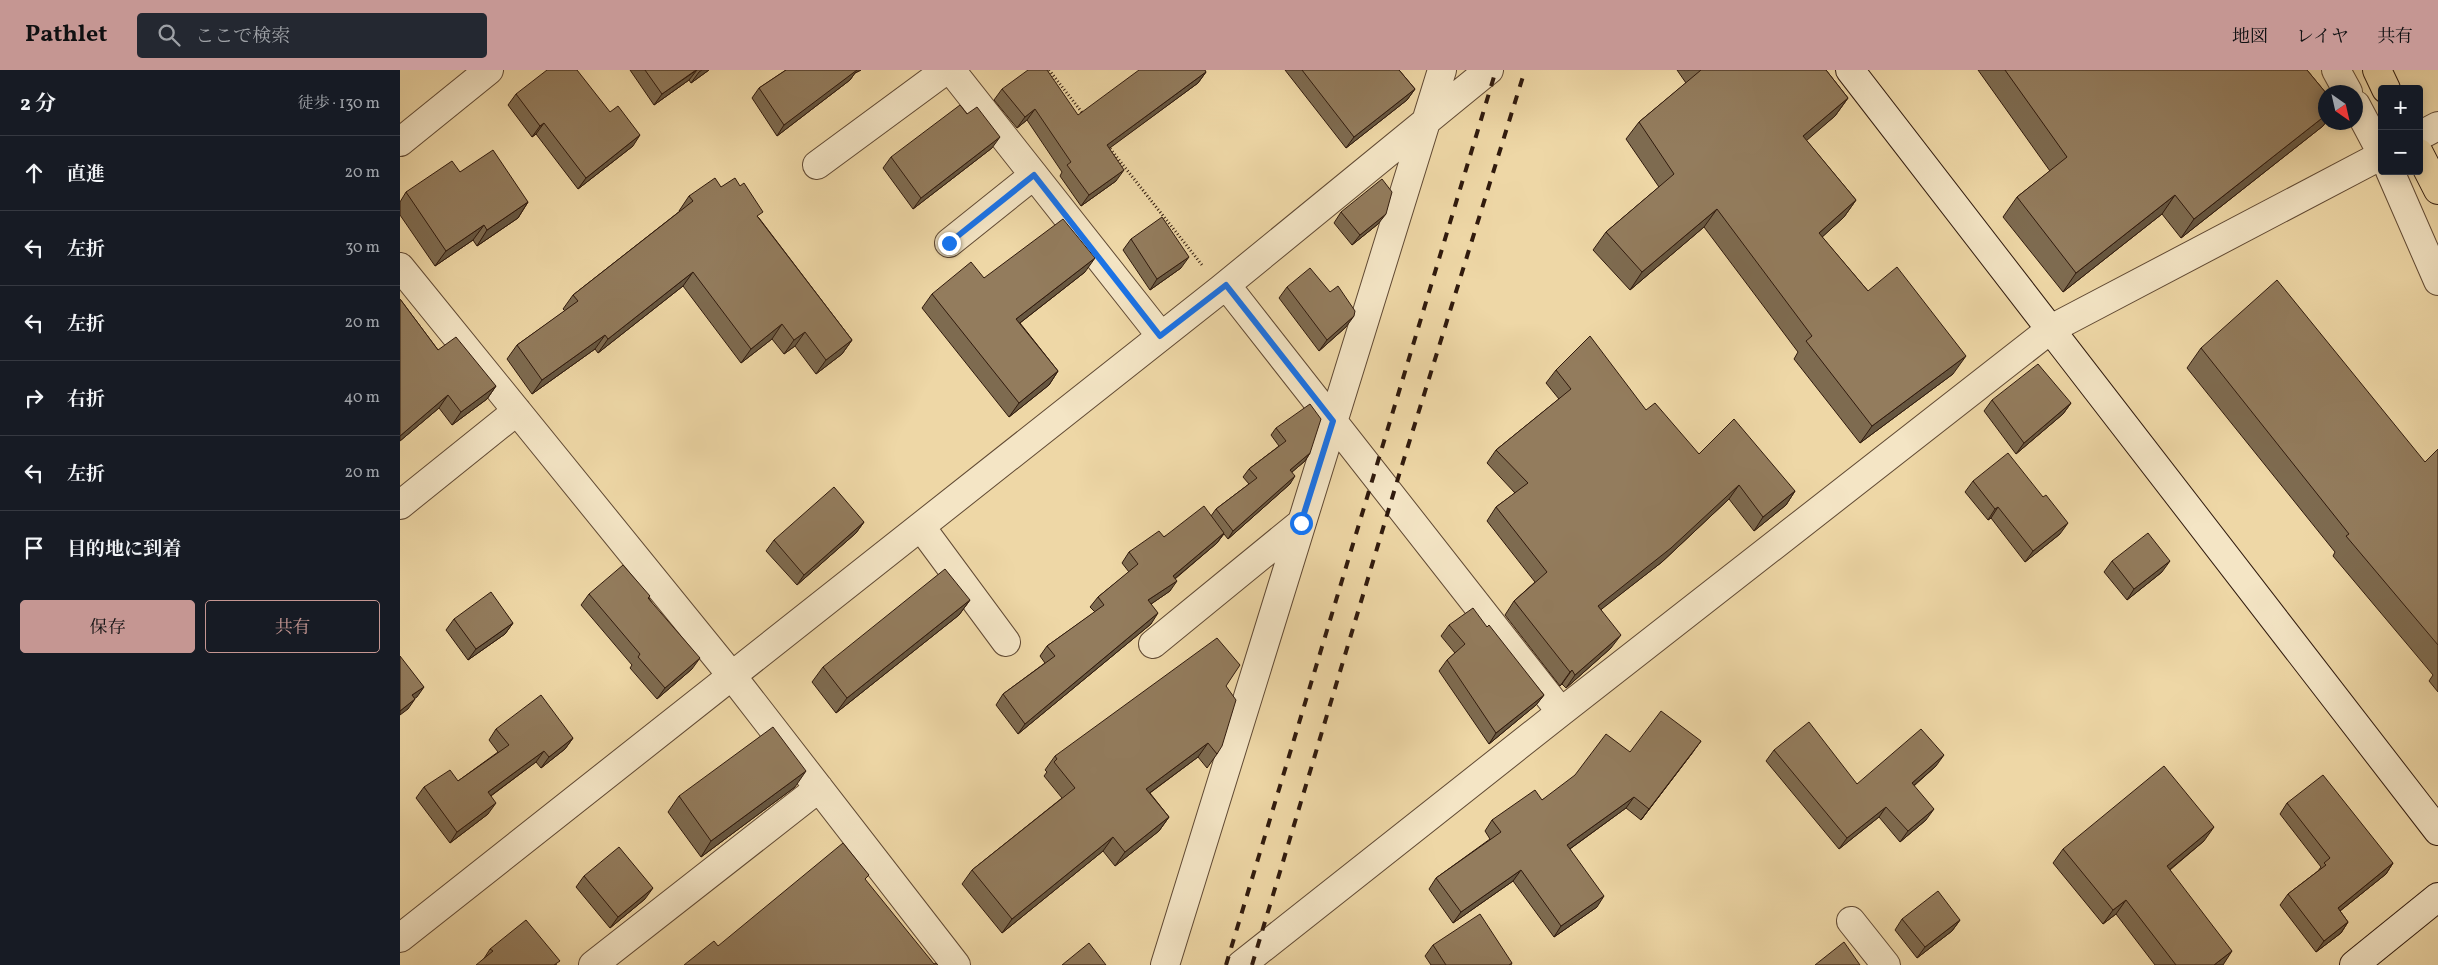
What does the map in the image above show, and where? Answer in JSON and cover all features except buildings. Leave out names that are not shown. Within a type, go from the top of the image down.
[{"type":"highway","points":[[2377,70],[2384,85]]},
{"type":"highway","points":[[2423,161],[2438,190]]},
{"type":"street","points":[[400,142],[490,70]]},
{"type":"street","points":[[817,165],[946,70]]},
{"type":"street","points":[[951,70],[1160,336]]},
{"type":"street","points":[[1165,965],[1442,70]]},
{"type":"street","points":[[400,938],[1223,287],[1489,70]]},
{"type":"street","points":[[1850,70],[2438,831]]},
{"type":"street","points":[[2336,70],[2344,85]]},
{"type":"street","points":[[2363,118],[2378,146]]},
{"type":"street","points":[[2423,134],[2438,126]]},
{"type":"street","points":[[1242,965],[1561,712],[2051,329],[2378,156]]},
{"type":"street","points":[[949,243],[1034,175]]},
{"type":"street","points":[[2392,175],[2438,280]]},
{"type":"street","points":[[400,267],[732,676],[956,965]]},
{"type":"street","points":[[1223,287],[1333,421],[1561,712]]},
{"type":"street","points":[[400,505],[517,411]]},
{"type":"street","points":[[1153,644],[1301,523]]},
{"type":"street","points":[[921,527],[1006,642]]},
{"type":"street","points":[[593,965],[819,788]]},
{"type":"street","points":[[2354,965],[2438,897]]},
{"type":"street","points":[[1851,921],[1886,965]]},
{"type":"path","points":[[1049,70],[1086,117]]},
{"type":"path","points":[[1104,140],[1223,287]]},
{"type":"railway","points":[[1226,965],[1496,70]]},
{"type":"railway","points":[[1252,965],[1399,475],[1525,70]]},
{"type":"route","points":[[949,243],[1034,175],[1160,336],[1226,285],[1333,421],[1301,523]]}]
